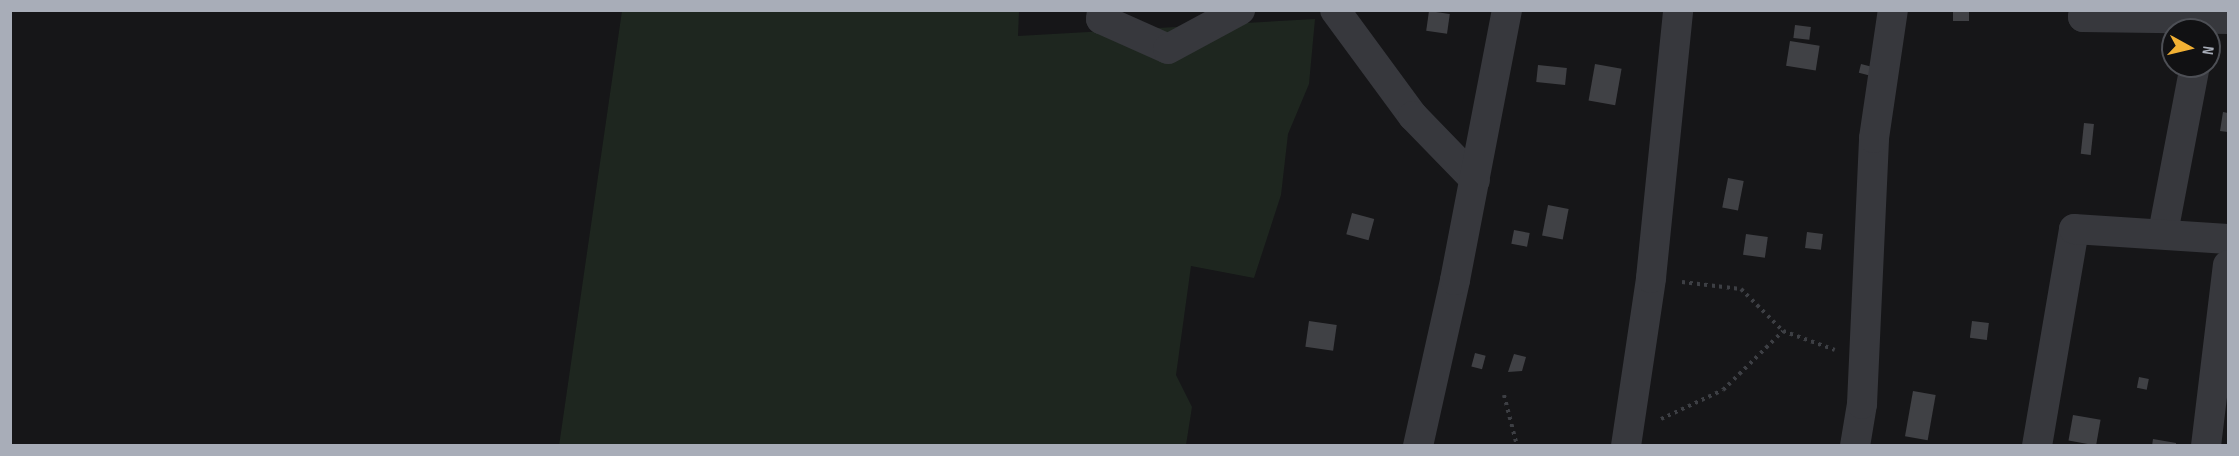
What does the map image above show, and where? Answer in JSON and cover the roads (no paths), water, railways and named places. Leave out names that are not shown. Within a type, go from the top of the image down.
[{"type":"street","points":[[1102,10],[1101,19],[1168,49],[1240,10]]},
{"type":"street","points":[[1335,10],[1413,116],[1475,180]]},
{"type":"street","points":[[1418,446],[1475,180],[1507,10]]},
{"type":"street","points":[[1626,444],[1651,278],[1678,10]]},
{"type":"street","points":[[1855,446],[1864,360],[1874,138],[1893,10]]},
{"type":"street","points":[[2084,10],[2083,17],[2161,18]]},
{"type":"street","points":[[2163,233],[2193,78]]},
{"type":"street","points":[[2037,446],[2074,229],[2229,239]]},
{"type":"street","points":[[2206,446],[2229,265]]}]
